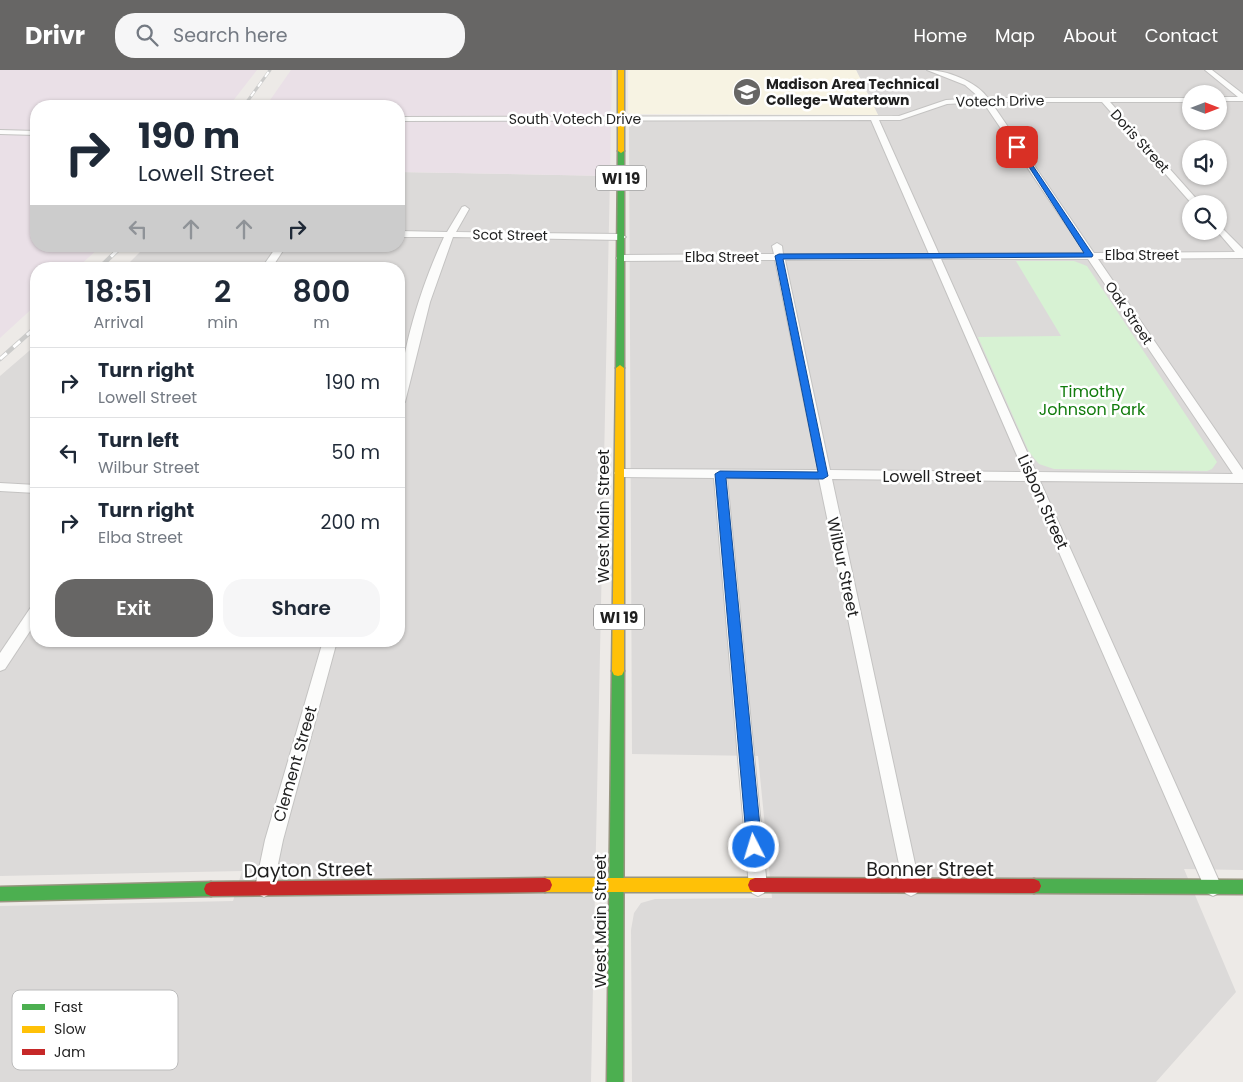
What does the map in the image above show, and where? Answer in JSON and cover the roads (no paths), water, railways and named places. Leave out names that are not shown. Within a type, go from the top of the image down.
[{"type":"main road","name":"West Main Street","points":[[614,1082],[620,473],[621,70]]},
{"type":"main road","name":"Bonner Street","points":[[616,884],[758,887],[1243,887]]},
{"type":"main road","name":"Dayton Street","points":[[0,894],[264,888],[616,884]]},
{"type":"street","name":"Oak Street","points":[[930,70],[975,88],[986,100],[1089,255],[1243,479]]},
{"type":"street","points":[[1208,70],[1243,98]]},
{"type":"street","points":[[1228,99],[1243,98]]},
{"type":"street","name":"Votech Drive","points":[[752,119],[900,118],[946,102],[986,100],[1182,100]]},
{"type":"street","name":"Doris Street","points":[[1104,100],[1189,195]]},
{"type":"street","name":"Lisbon Street","points":[[874,118],[933,256],[1032,476],[1212,887]]},
{"type":"street","name":"South Votech Drive","points":[[405,119],[752,119]]},
{"type":"street","points":[[0,132],[30,133]]},
{"type":"street","points":[[405,380],[430,290],[448,235],[465,209]]},
{"type":"street","name":"Scot Street","points":[[405,234],[621,237]]},
{"type":"street","points":[[1227,237],[1243,255]]},
{"type":"street","name":"Elba Street","points":[[621,258],[778,251],[933,256],[1243,255]]},
{"type":"street","name":"Wilbur Street","points":[[778,251],[823,476],[911,887]]},
{"type":"street","name":"Lowell Street","points":[[620,473],[1243,479]]},
{"type":"street","points":[[720,474],[758,887]]},
{"type":"street","points":[[0,487],[30,489]]},
{"type":"street","points":[[0,665],[30,620]]},
{"type":"street","name":"Clement Street","points":[[264,888],[274,840],[328,647]]},
{"type":"railway","points":[[248,100],[270,70]]},
{"type":"railway","points":[[105,262],[116,252]]},
{"type":"railway","points":[[0,359],[30,332]]},
{"type":"place","name":"Madison Area Technical College-Watertown","points":[[747,92]]},
{"type":"park label","name":"Timothy Johnson Park","points":[[1092,400]]}]
